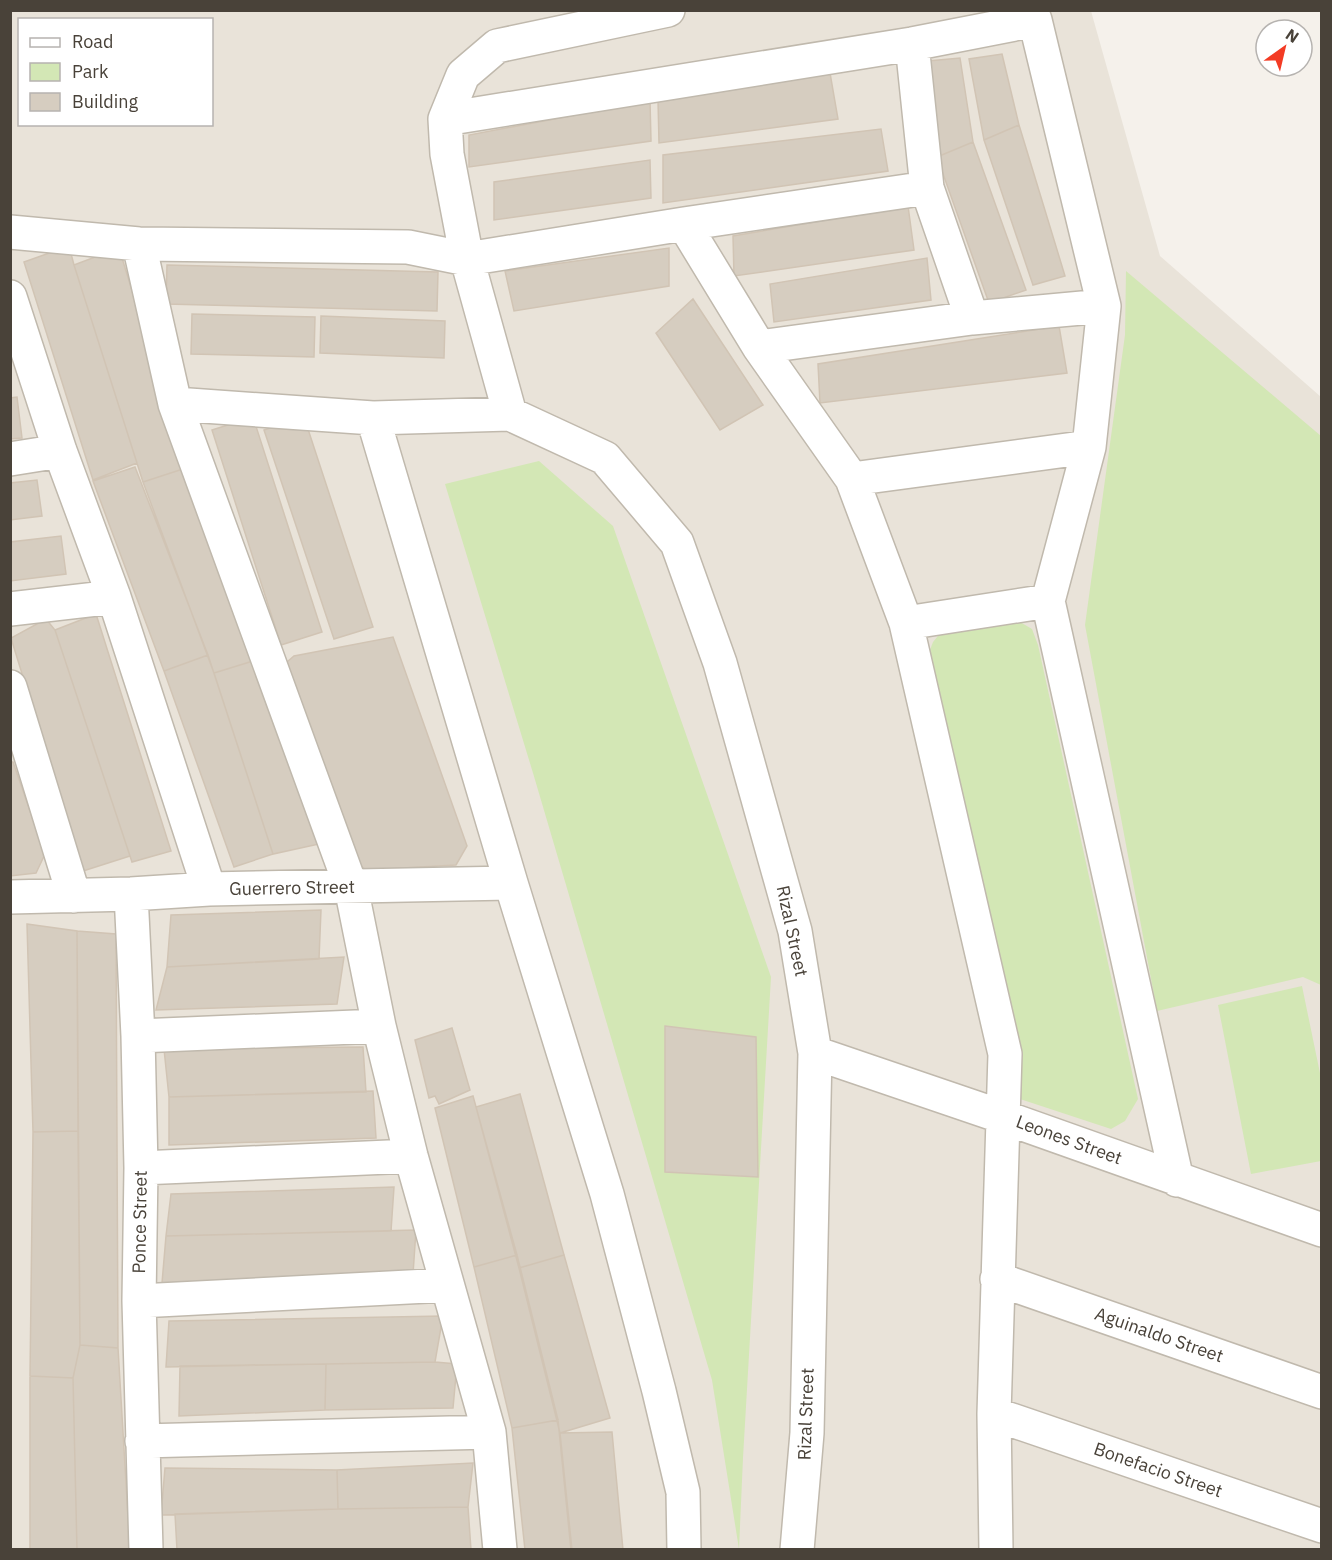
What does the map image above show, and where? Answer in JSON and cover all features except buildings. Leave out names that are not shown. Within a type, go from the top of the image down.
[{"type":"street","points":[[175,404],[373,418],[510,414],[467,259],[447,154],[445,119],[463,75],[497,46],[668,10]]},
{"type":"street","points":[[445,119],[912,44],[1035,20],[1104,306],[1089,447],[1048,602],[1177,1180]]},
{"type":"street","points":[[912,44],[927,188],[972,318]]},
{"type":"street","points":[[10,232],[139,244],[408,247],[467,259],[927,188]]},
{"type":"street","points":[[684,224],[759,347],[852,480],[906,623],[1005,1054],[994,1414],[996,1550]]},
{"type":"street","points":[[139,244],[175,404],[351,887],[379,1026],[411,1156],[489,1432],[500,1550]]},
{"type":"street","points":[[11,301],[60,451],[114,597],[209,890]]},
{"type":"street","points":[[759,347],[972,318],[1104,306]]},
{"type":"street","name":"Rizal Street","points":[[510,414],[605,458],[677,543],[720,663],[795,931],[815,1053],[807,1433],[797,1550]]},
{"type":"street","points":[[373,418],[511,883],[607,1194],[684,1492],[684,1550]]},
{"type":"street","points":[[852,480],[1089,447]]},
{"type":"street","points":[[10,459],[60,451]]},
{"type":"street","points":[[10,609],[114,597]]},
{"type":"street","points":[[906,623],[1048,602]]},
{"type":"street","points":[[10,687],[18,738],[74,896]]},
{"type":"street","name":"Guerrero Street","points":[[10,897],[511,883]]},
{"type":"street","name":"Ponce Street","points":[[131,894],[138,1036],[141,1168],[139,1301],[146,1550]]},
{"type":"street","points":[[138,1036],[379,1026]]},
{"type":"street","name":"Leones Street","points":[[815,1053],[1322,1230]]},
{"type":"street","points":[[141,1168],[411,1156]]},
{"type":"street","name":"Aguinaldo Street","points":[[997,1279],[1322,1392]]},
{"type":"street","points":[[139,1301],[447,1285]]},
{"type":"street","name":"Bonefacio Street","points":[[994,1414],[1322,1526]]},
{"type":"street","points":[[142,1441],[489,1432]]},
{"type":"shaded area","points":[[11,11],[1091,11],[1160,256],[1321,397],[1321,1549],[11,1550]]},
{"type":"green space","points":[[1126,271],[1321,436],[1321,985],[1303,977],[1157,1011],[1085,625],[1125,335]]},
{"type":"green space","points":[[539,461],[613,526],[771,977],[739,1549],[712,1380],[533,773],[445,484]]},
{"type":"green space","points":[[1020,622],[1032,629],[1038,645],[1138,1099],[1125,1121],[1111,1129],[1020,1099],[925,663],[933,642],[946,626]]},
{"type":"green space","points":[[1302,986],[1321,1078],[1321,1161],[1251,1174],[1218,1005]]}]
